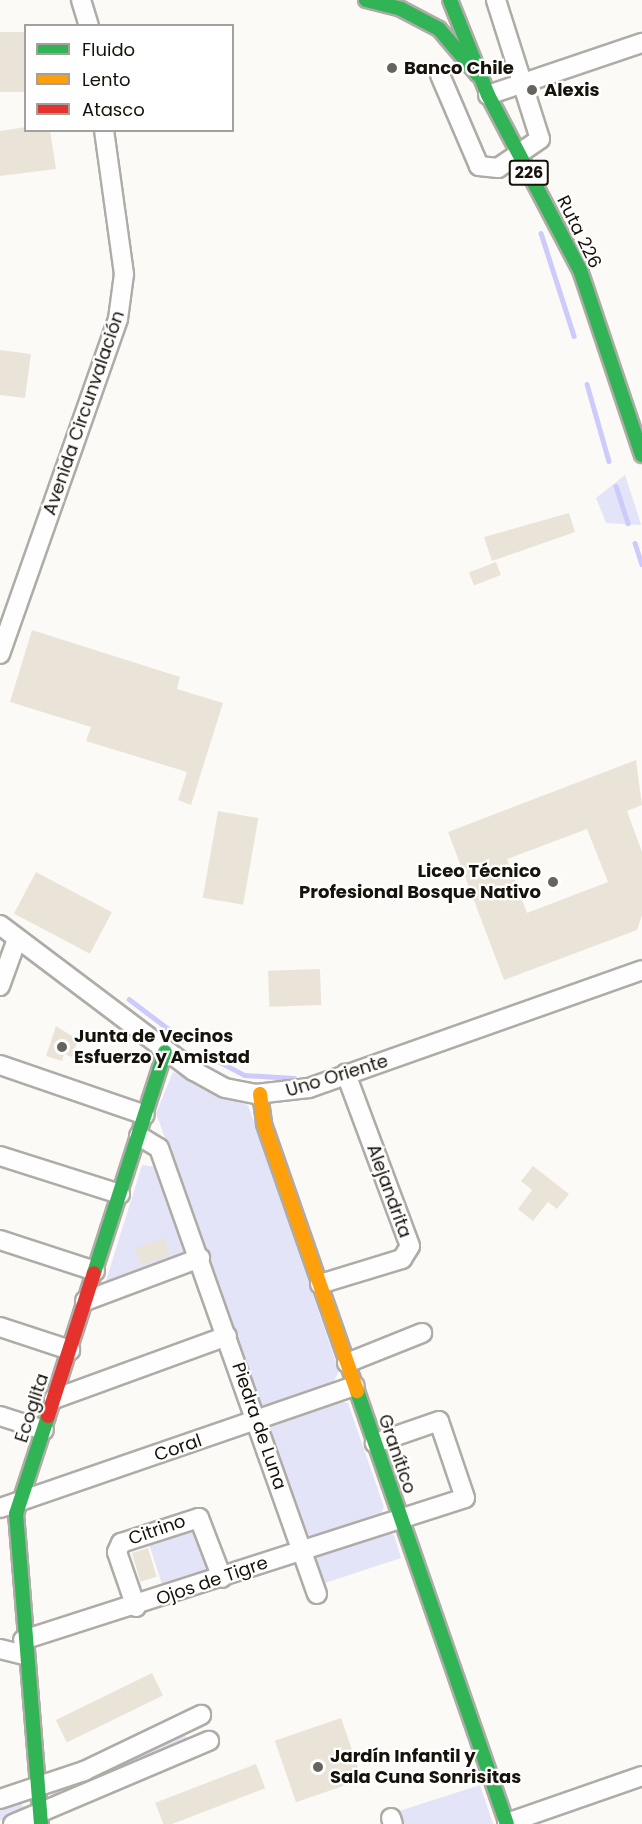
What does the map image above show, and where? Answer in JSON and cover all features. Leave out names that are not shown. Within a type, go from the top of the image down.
[{"type":"main road","points":[[366,0],[401,9],[439,29],[478,75]]},
{"type":"main road","name":"Ruta 226","points":[[450,0],[478,75],[580,270],[642,455]]},
{"type":"main road","name":"Ecoglita","points":[[41,1819],[35,1787],[16,1527],[20,1503],[165,1052]]},
{"type":"main road","name":"Granítico","points":[[260,1094],[320,1284],[507,1824]]},
{"type":"street","points":[[81,0],[88,24]]},
{"type":"street","points":[[441,75],[479,166],[493,170],[520,158],[540,139],[496,0]]},
{"type":"street","points":[[488,95],[642,43]]},
{"type":"street","name":"Avenida Circunvalación","points":[[0,654],[118,319],[124,274],[104,132]]},
{"type":"street","name":"Uno Oriente","points":[[0,925],[165,1052],[225,1088],[260,1094],[300,1091],[642,970]]},
{"type":"street","points":[[0,986],[17,939]]},
{"type":"street","points":[[0,1065],[145,1114]]},
{"type":"street","name":"Alejandrita","points":[[320,1284],[402,1258],[410,1246],[346,1074]]},
{"type":"street","name":"Piedra de Luna","points":[[139,1136],[158,1145],[317,1593]]},
{"type":"street","points":[[0,1156],[120,1194]]},
{"type":"street","points":[[0,1240],[95,1271]]},
{"type":"street","points":[[86,1301],[200,1258]]},
{"type":"street","points":[[0,1327],[70,1350]]},
{"type":"street","points":[[347,1363],[422,1333]]},
{"type":"street","points":[[54,1399],[227,1336]]},
{"type":"street","name":"Coral","points":[[0,1508],[355,1386]]},
{"type":"street","points":[[0,1416],[44,1430]]},
{"type":"street","name":"Ojos de Tigre","points":[[24,1647],[302,1550],[465,1498],[439,1421],[375,1443]]},
{"type":"street","name":"Citrino","points":[[136,1607],[117,1546],[141,1536],[199,1518],[222,1578]]},
{"type":"street","points":[[0,1649],[24,1647]]},
{"type":"street","points":[[0,1799],[88,1769],[195,1718],[204,1743],[41,1819],[13,1824]]},
{"type":"street","points":[[507,1824],[642,1776]]},
{"type":"shaded area","points":[[625,475],[640,525],[606,523],[596,498]]},
{"type":"shaded area","points":[[173,1072],[248,1105],[339,1371],[333,1383],[268,1408],[260,1406],[156,1113]]},
{"type":"shaded area","points":[[142,1165],[156,1167],[190,1254],[104,1287]]},
{"type":"shaded area","points":[[338,1400],[348,1403],[384,1507],[380,1515],[310,1541],[304,1536],[269,1431],[273,1425]]},
{"type":"shaded area","points":[[195,1524],[211,1573],[163,1588],[147,1539]]},
{"type":"shaded area","points":[[383,1532],[394,1535],[401,1558],[319,1585],[313,1558]]},
{"type":"shaded area","points":[[184,1733],[188,1741],[52,1796],[53,1791]]},
{"type":"shaded area","points":[[480,1785],[493,1824],[404,1824],[399,1811]]},
{"type":"shaded area","points":[[20,1800],[25,1811],[0,1821],[0,1807]]},
{"type":"building","points":[[0,32],[24,32],[24,92],[0,92]]},
{"type":"building","points":[[24,127],[24,132],[50,132],[56,169],[0,176],[0,131]]},
{"type":"building","points":[[0,350],[31,354],[25,398],[0,395]]},
{"type":"building","points":[[569,513],[575,532],[492,561],[484,537]]},
{"type":"building","points":[[496,562],[501,575],[474,585],[469,572]]},
{"type":"building","points":[[32,630],[180,677],[177,689],[223,703],[191,805],[178,800],[187,772],[86,741],[91,727],[10,702]]},
{"type":"building","name":"Liceo Técnico Profesional Bosque Nativo","points":[[636,760],[642,805],[627,811],[642,852],[642,915],[637,930],[504,980],[448,832]],"holes":[[[587,829],[608,882],[527,913],[507,859]]]},
{"type":"building","points":[[218,811],[258,818],[243,905],[203,898]]},
{"type":"building","points":[[36,872],[112,912],[90,954],[14,913]]},
{"type":"building","points":[[320,969],[321,1005],[269,1007],[268,971]]},
{"type":"building","name":"Junta de Vecinos Esfuerzo y Amistad","points":[[56,1026],[78,1040],[72,1057],[64,1054],[62,1061],[46,1056]]},
{"type":"building","points":[[533,1166],[569,1194],[557,1209],[548,1202],[533,1221],[518,1209],[532,1190],[521,1181]]},
{"type":"building","points":[[164,1238],[170,1255],[141,1265],[135,1248]]},
{"type":"building","points":[[148,1548],[157,1577],[141,1582],[132,1553]]},
{"type":"building","points":[[152,1673],[163,1695],[67,1742],[56,1720]]},
{"type":"building","points":[[341,1718],[362,1779],[296,1802],[275,1741]]},
{"type":"building","points":[[256,1764],[265,1788],[172,1824],[163,1824],[155,1803]]},
{"type":"waterway","points":[[541,233],[574,336]]},
{"type":"waterway","points":[[587,384],[609,461]]},
{"type":"waterway","points":[[616,486],[628,523]]},
{"type":"waterway","points":[[635,543],[642,564]]},
{"type":"waterway","points":[[129,999],[183,1040]]},
{"type":"waterway","points":[[220,1062],[244,1075],[294,1078]]},
{"type":"traffic: fast","points":[[366,0],[401,9],[439,29],[478,75]]},
{"type":"traffic: fast","points":[[450,0],[488,95],[580,270],[642,455]]},
{"type":"traffic: fast","points":[[94,1273],[165,1052]]},
{"type":"traffic: fast","points":[[357,1391],[507,1824]]},
{"type":"traffic: fast","points":[[41,1824],[16,1514],[48,1416]]},
{"type":"traffic: slow","points":[[260,1094],[264,1124],[357,1391]]},
{"type":"traffic: jam","points":[[48,1416],[94,1273]]},
{"type":"place","name":"Banco Chile","points":[[392,68]]},
{"type":"place","name":"Alexis","points":[[532,90]]},
{"type":"place","name":"Liceo Técnico Profesional Bosque Nativo","points":[[553,882]]},
{"type":"place","name":"Junta de Vecinos Esfuerzo y Amistad","points":[[62,1047]]},
{"type":"place","name":"Jardín Infantil y Sala Cuna Sonrisitas","points":[[318,1767]]}]
